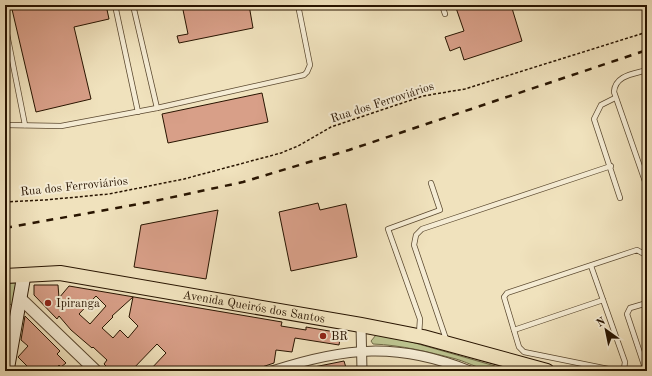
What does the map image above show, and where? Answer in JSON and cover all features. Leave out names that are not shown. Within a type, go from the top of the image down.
[{"type":"main road","name":"Avenida Queirós dos Santos","points":[[5,276],[60,273],[361,325],[448,343],[509,366],[547,371]]},
{"type":"main road","points":[[7,362],[24,275]]},
{"type":"street","points":[[20,298],[96,371]]},
{"type":"street","points":[[361,325],[362,371]]},
{"type":"street","points":[[272,371],[317,357],[362,350],[394,352],[434,359],[470,371]]},
{"type":"lane","points":[[116,5],[138,112]]},
{"type":"lane","points":[[133,5],[157,108]]},
{"type":"lane","points":[[5,125],[61,126],[138,112],[304,75],[310,65],[298,5]]},
{"type":"lane","points":[[442,5],[445,14]]},
{"type":"lane","points":[[5,24],[24,125]]},
{"type":"lane","points":[[647,70],[620,78],[614,87],[615,98],[647,187]]},
{"type":"lane","points":[[615,98],[601,105],[594,119],[620,198]]},
{"type":"lane","points":[[448,343],[414,245],[416,235],[422,229],[610,166]]},
{"type":"lane","points":[[419,336],[420,320],[388,229],[440,210],[431,183]]},
{"type":"lane","points":[[591,266],[625,362],[624,369],[618,371],[524,352],[519,346],[504,299],[505,295],[637,250],[644,254],[647,258]]},
{"type":"lane","points":[[514,330],[603,300]]},
{"type":"lane","points":[[646,371],[627,314],[630,308],[647,303]]},
{"type":"path","name":"Rua dos Ferroviários","points":[[5,202],[109,194],[184,179],[281,153],[298,146],[331,127],[423,96],[465,89],[647,32]]},
{"type":"green space","points":[[5,283],[16,283],[12,306],[5,299]]},
{"type":"green space","points":[[376,335],[408,341],[495,366],[497,371],[486,370],[456,359],[425,351],[373,344],[371,341]]},
{"type":"building","points":[[11,5],[106,5],[109,19],[74,27],[91,99],[36,112]]},
{"type":"building","points":[[182,5],[249,5],[253,28],[179,43],[177,36],[188,34]]},
{"type":"building","points":[[455,5],[511,5],[522,41],[464,60],[460,47],[450,51],[445,37],[464,31]]},
{"type":"building","points":[[262,93],[268,122],[168,143],[162,114]]},
{"type":"building","points":[[318,203],[320,210],[346,204],[357,257],[291,271],[279,212]]},
{"type":"building","points":[[218,210],[206,279],[134,267],[141,225]]},
{"type":"building","points":[[34,285],[58,285],[59,298],[69,286],[282,322],[281,326],[306,330],[306,327],[341,333],[339,345],[295,338],[292,352],[276,350],[274,363],[250,371],[149,371],[166,353],[157,344],[131,371],[111,371],[104,364],[107,360],[71,330],[59,316],[57,319],[34,295]],"holes":[[[96,296],[106,306],[90,324],[79,314]],[[133,297],[129,317],[138,326],[128,338],[120,330],[113,338],[102,328],[113,317],[112,316]]]},
{"type":"building","points":[[25,316],[60,351],[57,354],[66,363],[61,367],[59,365],[54,371],[24,371],[28,367],[18,357],[28,346],[21,340]]},
{"type":"building","points":[[344,361],[347,371],[310,371],[309,368]]},
{"type":"railway","points":[[5,228],[150,202],[243,182],[349,150],[647,50]]},
{"type":"place","name":"Ipiranga","points":[[48,303]]},
{"type":"place","name":"BR","points":[[323,336]]}]
